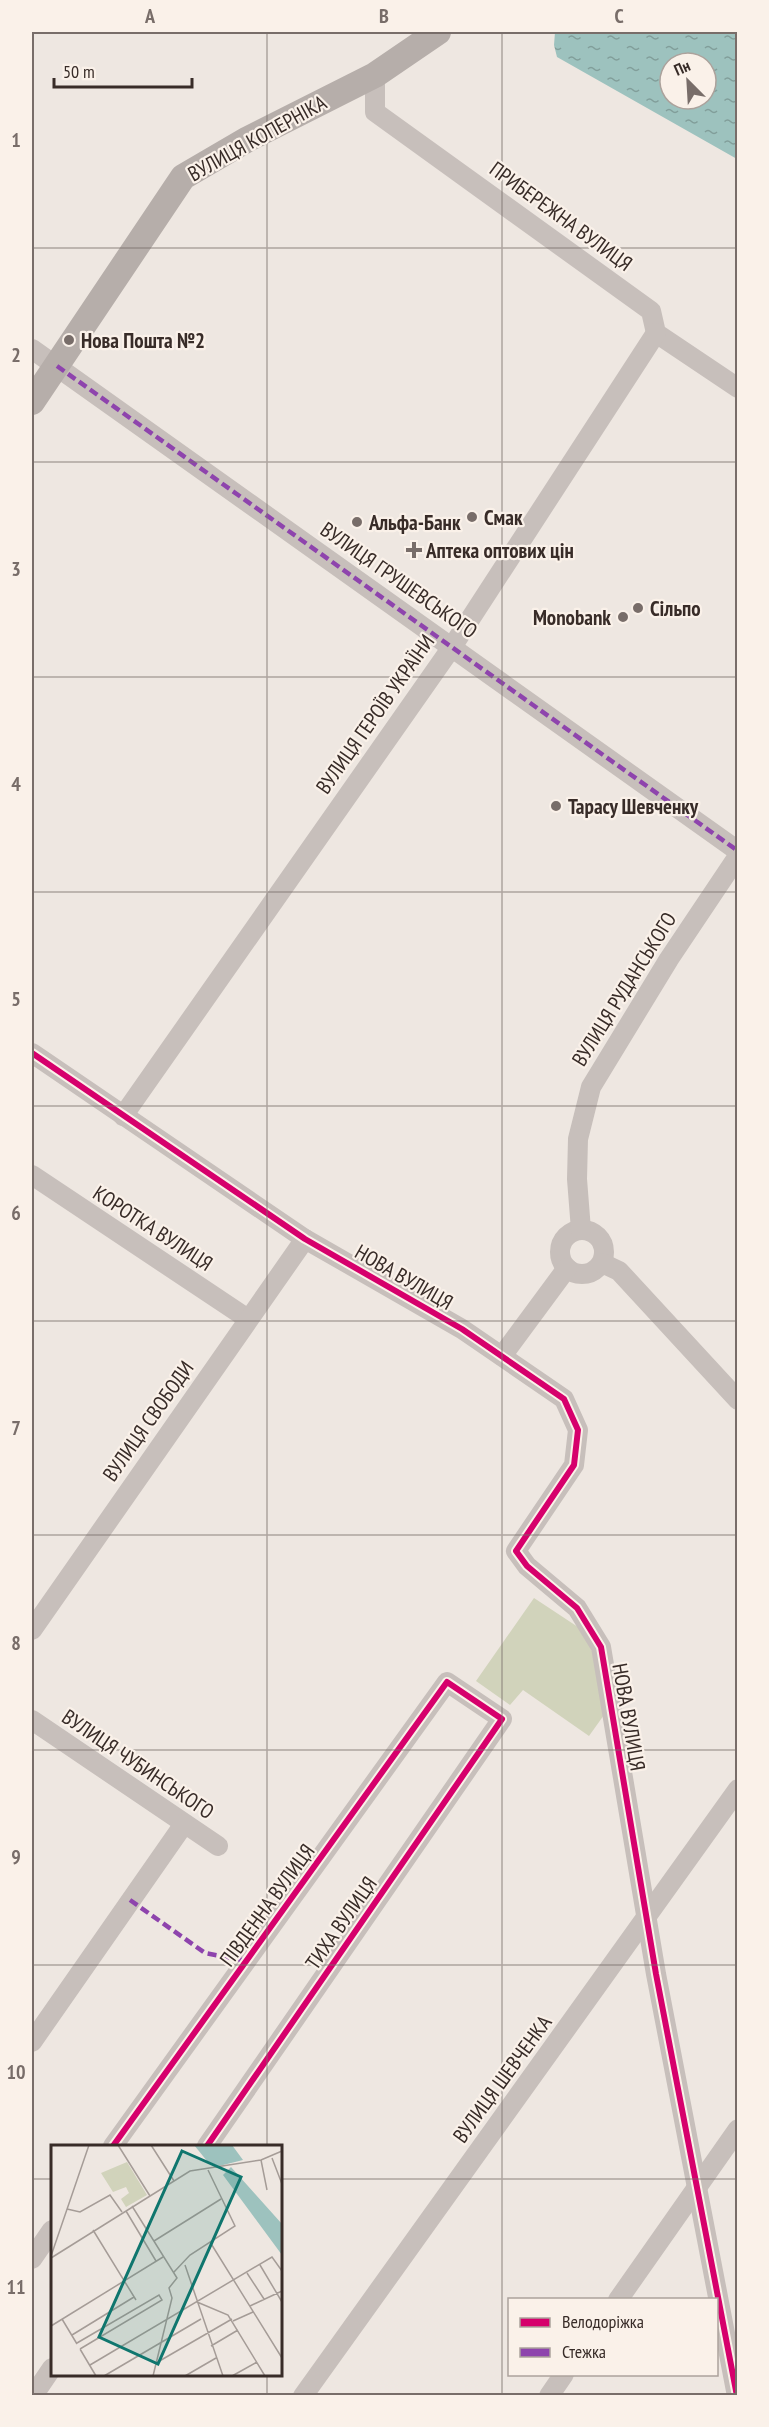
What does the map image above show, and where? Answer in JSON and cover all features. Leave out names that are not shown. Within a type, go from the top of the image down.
[{"type":"main road","name":"ВУЛИЦЯ КОПЕРНІКА","points":[[32,402],[183,177],[248,139],[375,75],[438,32]]},
{"type":"street","name":"ПРИБЕРЕЖНА ВУЛИЦЯ","points":[[375,75],[375,112],[651,311],[656,333]]},
{"type":"street","points":[[656,333],[738,388]]},
{"type":"street","name":"ВУЛИЦЯ ГЕРОЇВ УКРАЇНИ","points":[[123,1116],[452,647],[656,333]]},
{"type":"street","name":"ВУЛИЦЯ ГРУШЕВСЬКОГО","points":[[32,349],[738,851]]},
{"type":"street","name":"ВУЛИЦЯ РУДАНСЬКОГО","points":[[581,1230],[577,1179],[579,1139],[591,1087],[669,959],[738,856]]},
{"type":"street","name":"НОВА ВУЛИЦЯ","points":[[32,1053],[305,1239],[462,1329],[564,1399],[578,1430],[574,1466],[516,1551],[527,1566],[578,1608],[601,1647],[647,1919],[737,2396]]},
{"type":"street","name":"КОРОТКА ВУЛИЦЯ","points":[[32,1175],[248,1319]]},
{"type":"street","points":[[581,1230],[589,1231],[601,1240],[604,1247],[602,1263],[597,1269],[584,1274],[567,1268],[561,1260],[560,1246],[568,1235],[581,1230]]},
{"type":"street","name":"ВУЛИЦЯ СВОБОДИ","points":[[32,1630],[305,1239]]},
{"type":"street","points":[[602,1263],[619,1271],[738,1400]]},
{"type":"street","points":[[502,1356],[567,1268]]},
{"type":"street","name":"ТИХА ВУЛИЦЯ","points":[[208,2145],[502,1719],[447,1682]]},
{"type":"street","name":"ПІВДЕННА ВУЛИЦЯ","points":[[114,2145],[447,1682]]},
{"type":"street","name":"ВУЛИЦЯ ЧУБИНСЬКОГО","points":[[32,1720],[218,1846]]},
{"type":"street","name":"ВУЛИЦЯ ШЕВЧЕНКА","points":[[303,2396],[738,1789]]},
{"type":"street","points":[[32,2043],[183,1824]]},
{"type":"street","points":[[619,2298],[738,2129]]},
{"type":"street","points":[[32,2259],[51,2231]]},
{"type":"street","points":[[33,2396],[51,2369]]},
{"type":"street","points":[[549,2396],[563,2376]]},
{"type":"green space","points":[[534,1598],[581,1629],[593,1653],[604,1715],[589,1736],[523,1690],[510,1705],[476,1681]]},
{"type":"water","points":[[555,32],[737,32],[737,159],[557,57],[554,45]]},
{"type":"marked path","points":[[57,366],[738,851]]},
{"type":"marked path","points":[[130,1900],[205,1953],[247,1961]]},
{"type":"cycle path","points":[[32,1053],[305,1239],[462,1329],[564,1399],[578,1430],[574,1465],[516,1551],[527,1566],[577,1608],[601,1647],[656,1974],[737,2396]]},
{"type":"cycle path","points":[[114,2145],[447,1682],[502,1719],[208,2145]]},
{"type":"place","name":"Нова Пошта №2","points":[[69,340]]},
{"type":"place","name":"Смак","points":[[472,517]]},
{"type":"place","name":"Альфа-Банк","points":[[357,522]]},
{"type":"place","name":"Аптека оптових цін","points":[[414,550]]},
{"type":"place","name":"Сільпо","points":[[638,608]]},
{"type":"place","name":"Monobank","points":[[623,617]]},
{"type":"place","name":"Тарасу Шевченку","points":[[556,806]]}]
